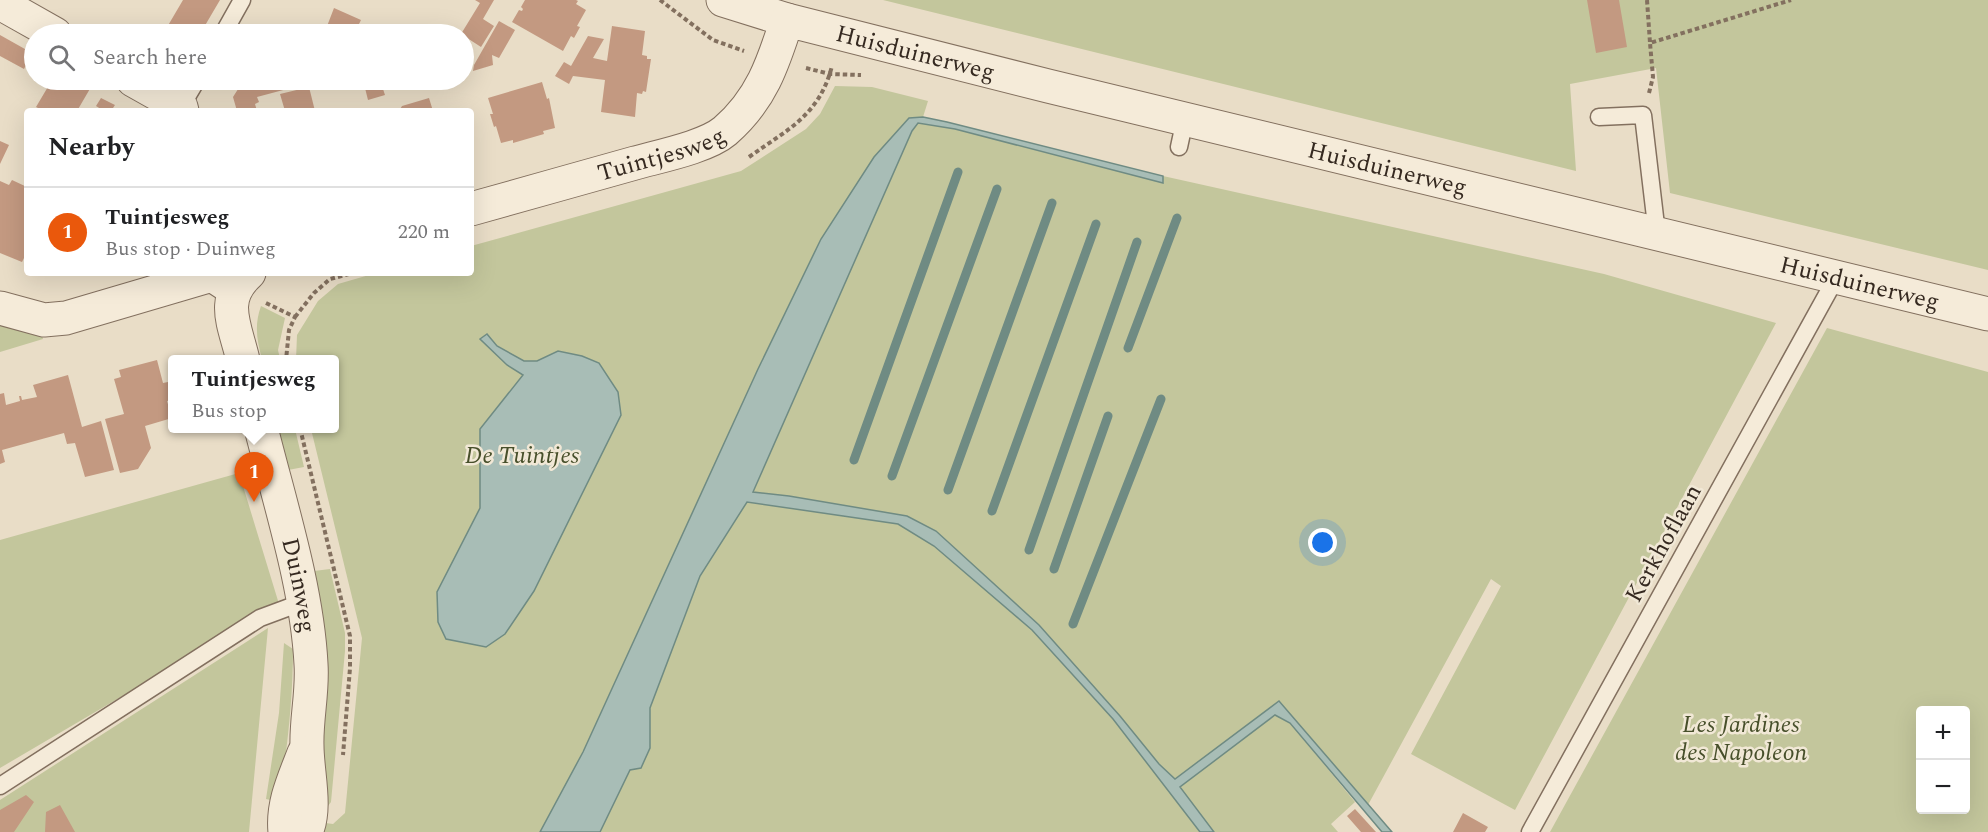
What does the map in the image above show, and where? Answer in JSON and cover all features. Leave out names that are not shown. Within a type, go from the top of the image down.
[{"type":"street","name":"Huisduinerweg","points":[[723,0],[1182,133],[1657,234],[1988,315]]},
{"type":"street","points":[[0,3],[37,24]]},
{"type":"street","name":"Tuintjesweg","points":[[474,208],[678,151],[723,133],[745,111],[763,85],[787,20]]},
{"type":"street","points":[[150,90],[180,108]]},
{"type":"street","points":[[0,308],[18,315],[44,320],[66,318],[209,276]]},
{"type":"street","points":[[218,276],[238,279],[231,300],[231,312],[242,355]]},
{"type":"street","name":"Duinweg","points":[[262,433],[303,602],[311,666],[306,746],[311,798],[306,832]]},
{"type":"street","name":"Duinweg","points":[[285,832],[288,795],[306,746]]},
{"type":"lane","points":[[229,24],[242,0]]},
{"type":"lane","points":[[183,108],[192,90]]},
{"type":"lane","points":[[1599,117],[1643,115],[1657,234]]},
{"type":"lane","name":"Kerkhoflaan","points":[[1530,832],[1836,278]]},
{"type":"lane","points":[[0,786],[260,618],[303,602]]},
{"type":"path","points":[[660,0],[713,40],[730,47]]},
{"type":"path","points":[[1643,115],[1653,77],[1647,0]]},
{"type":"path","points":[[1650,43],[1791,0]]},
{"type":"path","points":[[286,355],[289,330],[295,317],[314,293],[330,279],[342,276]]},
{"type":"path","points":[[238,279],[295,317]]},
{"type":"green space","points":[[883,0],[1988,0],[1988,270],[1670,193],[1656,68],[1570,84],[1576,171]]},
{"type":"green space","name":"De Tuintjes","points":[[835,86],[872,87],[928,101],[923,117],[909,118],[895,135],[552,832],[315,832],[318,822],[333,824],[345,813],[362,638],[312,433],[339,433],[339,355],[296,355],[297,335],[318,301],[338,284],[366,276],[474,276],[474,245],[741,171],[806,129],[820,114]]},
{"type":"green space","points":[[918,123],[955,129],[1163,183],[1163,176],[1604,274],[1776,323],[1515,810],[1411,754],[1501,586],[1491,579],[1368,805],[1279,701],[1175,780],[1039,625],[936,531],[906,516],[753,492],[912,131]]},
{"type":"green space","points":[[261,306],[285,318],[278,350],[279,355],[261,355],[257,333]]},
{"type":"green space","points":[[0,322],[42,335],[43,339],[0,352]]},
{"type":"green space","name":"Les Jardines des Napoleon","points":[[1827,328],[1988,372],[1988,832],[1550,832]]},
{"type":"green space","points":[[279,433],[296,433],[304,467],[288,470]]},
{"type":"green space","points":[[239,473],[279,604],[0,768],[0,540]]},
{"type":"green space","points":[[747,502],[898,524],[934,546],[1032,630],[1113,719],[1200,832],[600,832],[630,770],[650,748],[650,708],[700,576]]},
{"type":"green space","points":[[330,569],[345,633],[345,651],[331,802],[328,806],[319,807],[327,689],[314,571]]},
{"type":"green space","points":[[268,628],[249,832],[0,832],[0,800]]},
{"type":"green space","points":[[284,643],[293,649],[293,668],[289,726],[279,802],[266,799],[279,713]]},
{"type":"green space","points":[[1275,715],[1290,723],[1355,802],[1331,824],[1338,832],[1214,832],[1180,787]]},
{"type":"water","points":[[923,117],[1163,176],[1163,183],[955,129],[918,123],[912,131],[753,492],[907,516],[936,531],[1039,625],[1120,716],[1159,764],[1175,779],[1279,701],[1392,832],[1382,832],[1290,723],[1275,715],[1180,787],[1214,832],[1200,832],[1113,719],[1032,630],[934,546],[898,524],[747,502],[700,576],[650,708],[650,748],[641,768],[630,770],[600,832],[540,832],[583,752],[758,369],[821,239],[874,157],[909,118]]},
{"type":"water","points":[[487,334],[497,346],[524,361],[537,361],[558,351],[582,356],[599,363],[618,392],[621,415],[534,591],[505,634],[486,647],[446,639],[438,622],[437,592],[480,508],[480,429],[523,375],[507,365],[480,339]]},
{"type":"building","points":[[183,0],[220,0],[206,24],[169,24]]},
{"type":"building","points":[[475,0],[494,0],[483,19],[494,26],[481,47],[474,42],[474,24],[467,24],[480,3]]},
{"type":"building","points":[[525,0],[576,0],[578,1],[576,4],[586,10],[577,26],[580,27],[574,38],[571,36],[563,51],[512,22],[519,10],[522,11],[521,7]]},
{"type":"building","points":[[1587,0],[1619,0],[1627,47],[1596,53]]},
{"type":"building","points":[[334,8],[361,20],[359,24],[328,24]]},
{"type":"building","points":[[499,21],[515,30],[499,58],[492,55],[493,65],[474,71],[474,65]]},
{"type":"building","points":[[612,26],[645,31],[642,55],[651,59],[646,92],[637,93],[635,117],[601,112],[605,80],[573,76],[569,84],[555,76],[564,62],[571,66],[588,36],[604,39],[593,58],[607,61]]},
{"type":"building","points":[[0,35],[24,48],[24,69],[0,56]]},
{"type":"building","points":[[542,82],[547,99],[549,98],[555,128],[543,131],[544,134],[513,143],[513,140],[501,143],[490,114],[493,114],[488,98]]},
{"type":"building","points":[[46,90],[89,90],[79,108],[36,107]]},
{"type":"building","points":[[237,90],[283,90],[257,97],[259,102],[255,104],[256,108],[236,108],[233,97]]},
{"type":"building","points":[[310,90],[314,108],[284,108],[280,94]]},
{"type":"building","points":[[366,90],[383,90],[385,95],[368,100]]},
{"type":"building","points":[[101,98],[115,105],[113,108],[96,106]]},
{"type":"building","points":[[429,98],[432,108],[401,108]]},
{"type":"building","points":[[0,141],[9,145],[0,164]]},
{"type":"building","points":[[12,180],[24,186],[24,258],[22,262],[0,253],[0,181],[9,185]]},
{"type":"building","points":[[157,360],[163,383],[168,382],[168,419],[145,426],[151,448],[138,469],[120,473],[105,419],[124,414],[114,379],[121,377],[119,370]]},
{"type":"building","points":[[68,375],[82,427],[101,421],[114,470],[85,477],[75,443],[67,444],[64,433],[2,450],[5,462],[0,464],[0,394],[4,393],[6,405],[20,401],[19,396],[22,400],[37,397],[33,385]]},
{"type":"building","points":[[26,795],[34,802],[14,832],[0,832],[0,810]]},
{"type":"building","points":[[60,805],[75,832],[45,832],[46,812]]},
{"type":"building","points":[[1355,809],[1376,832],[1361,832],[1347,816]]},
{"type":"building","points":[[1463,813],[1488,827],[1485,832],[1453,832]]},
{"type":"waterway","points":[[854,460],[958,172]]},
{"type":"waterway","points":[[892,476],[997,189]]},
{"type":"waterway","points":[[948,490],[1052,203]]},
{"type":"waterway","points":[[1128,348],[1177,218]]},
{"type":"waterway","points":[[992,511],[1096,224]]},
{"type":"waterway","points":[[1029,550],[1137,242]]},
{"type":"waterway","points":[[1073,624],[1161,399]]},
{"type":"waterway","points":[[1054,569],[1108,416]]},
{"type":"place","name":"Tuintjesweg","points":[[254,502]]}]
